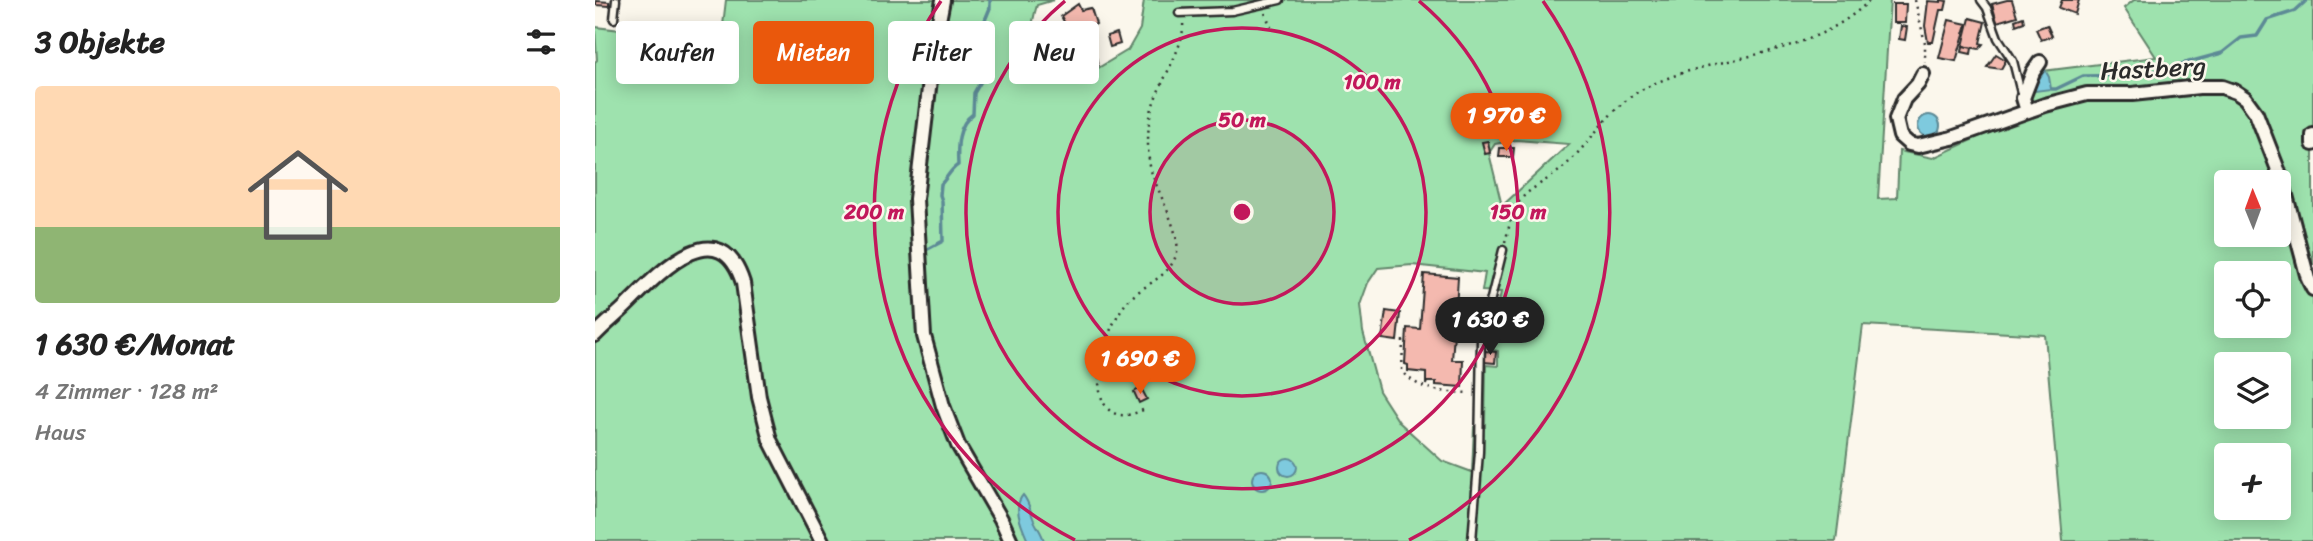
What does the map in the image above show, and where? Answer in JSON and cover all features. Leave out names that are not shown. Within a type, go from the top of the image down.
[{"type":"street","points":[[943,0],[916,199],[922,321],[930,362],[949,422],[965,460],[989,498],[1011,541]]},
{"type":"street","points":[[2027,111],[2023,98],[2040,62]]},
{"type":"street","name":"Hastberg","points":[[1923,74],[1897,113],[1899,136],[1909,144],[1918,146],[1935,144],[2027,111],[2087,94],[2132,94],[2212,86],[2236,92],[2256,113],[2282,180],[2313,289]]},
{"type":"street","points":[[2313,135],[2313,144]]},
{"type":"street","points":[[595,335],[676,260],[708,248],[717,250],[732,260],[743,284],[759,397],[770,440],[822,541]]},
{"type":"lane","points":[[614,19],[616,0]]},
{"type":"lane","points":[[1179,13],[1220,12],[1280,0]]},
{"type":"lane","points":[[1981,0],[2013,61],[2019,92],[2023,98]]},
{"type":"lane","points":[[1472,541],[1479,452],[1481,339],[1503,250]]},
{"type":"path","points":[[1503,250],[1520,199],[1566,166],[1615,111],[1641,90],[1666,78],[1761,55],[1823,33],[1850,19],[1870,0]]},
{"type":"path","points":[[1915,0],[1926,50]]},
{"type":"path","points":[[1262,4],[1273,32]]},
{"type":"path","points":[[1143,410],[1121,416],[1110,411],[1101,393],[1100,363],[1113,327],[1126,303],[1161,277],[1177,251],[1176,237],[1152,173],[1148,142],[1153,104],[1169,71],[1183,30],[1179,13]]},
{"type":"path","points":[[1403,340],[1402,370],[1413,382],[1424,388],[1479,393]]},
{"type":"green space","points":[[726,0],[1054,0],[1037,5],[1033,21],[1009,21],[1009,84],[1099,84],[1099,67],[1128,50],[1140,29],[1144,0],[1890,0],[1878,199],[1897,198],[1899,151],[1933,158],[2019,118],[2043,71],[2156,57],[2124,8],[2134,0],[2313,0],[2313,541],[2063,541],[2045,335],[1863,325],[1836,541],[595,541],[595,27],[616,30],[616,84],[739,84],[739,21],[724,21]],"holes":[[[1516,140],[1569,144],[1502,206],[1489,153],[1495,144]],[[1412,265],[1485,273],[1482,291],[1501,292],[1489,349],[1498,351],[1498,366],[1486,365],[1485,427],[1474,427],[1472,472],[1442,461],[1399,422],[1379,391],[1363,332],[1360,305],[1368,283],[1378,268]]]},
{"type":"water","points":[[2045,70],[2051,89],[2035,91],[2033,88]]},
{"type":"water","points":[[1929,115],[1937,118],[1940,126],[1937,134],[1929,137],[1921,134],[1918,126],[1921,118]]},
{"type":"water","points":[[1284,458],[1292,458],[1297,467],[1295,474],[1284,476],[1279,471],[1279,463]]},
{"type":"water","points":[[1262,470],[1269,473],[1272,480],[1269,487],[1262,490],[1255,487],[1252,480],[1255,473]]},
{"type":"water","points":[[1023,495],[1044,541],[1028,541],[1018,511]]},
{"type":"building","points":[[2012,0],[2017,16],[1997,22],[1992,4]]},
{"type":"building","points":[[2062,0],[2079,0],[2075,14],[2059,8]]},
{"type":"building","points":[[596,1],[609,2],[609,6],[596,5]]},
{"type":"building","points":[[1928,1],[1947,1],[1945,10],[1940,10],[1933,42],[1928,42],[1925,26]]},
{"type":"building","points":[[1078,4],[1081,10],[1091,8],[1095,21],[1064,21],[1061,16]]},
{"type":"building","points":[[1893,4],[1906,4],[1905,23],[1893,23]]},
{"type":"building","points":[[2023,17],[2024,22],[2016,25],[2015,20]]},
{"type":"building","points":[[1970,18],[1985,22],[1980,43],[1983,44],[1979,49],[1963,46]]},
{"type":"building","points":[[1949,20],[1967,24],[1956,61],[1939,58]]},
{"type":"building","points":[[2047,25],[2052,36],[2041,40],[2036,29]]},
{"type":"building","points":[[1901,26],[1907,27],[1905,40],[1899,39]]},
{"type":"building","points":[[1117,33],[1120,44],[1110,47],[1107,36]]},
{"type":"building","points":[[1963,46],[1972,48],[1971,54],[1962,52]]},
{"type":"building","points":[[1996,54],[2006,60],[2001,69],[1987,67]]},
{"type":"building","points":[[1488,141],[1490,153],[1485,154],[1482,142]]},
{"type":"building","points":[[1500,148],[1514,148],[1513,157],[1499,157]]},
{"type":"building","points":[[1424,274],[1458,277],[1456,309],[1478,311],[1478,322],[1455,321],[1452,360],[1463,360],[1462,387],[1436,385],[1436,382],[1427,382],[1426,385],[1426,373],[1408,371],[1408,365],[1405,364],[1407,328],[1420,329]]},
{"type":"building","points":[[1386,311],[1400,313],[1397,341],[1382,339]]},
{"type":"building","points":[[1485,351],[1496,352],[1495,363],[1484,362]]},
{"type":"building","points":[[1141,388],[1147,399],[1139,403],[1134,392]]},
{"type":"waterway","points":[[928,249],[943,241],[941,184],[958,165],[961,130],[973,114],[974,93],[981,81],[983,25],[990,8],[990,0]]},
{"type":"waterway","points":[[2051,89],[2083,76],[2141,75],[2222,53],[2241,38],[2257,36],[2267,20],[2295,11],[2307,0]]}]
